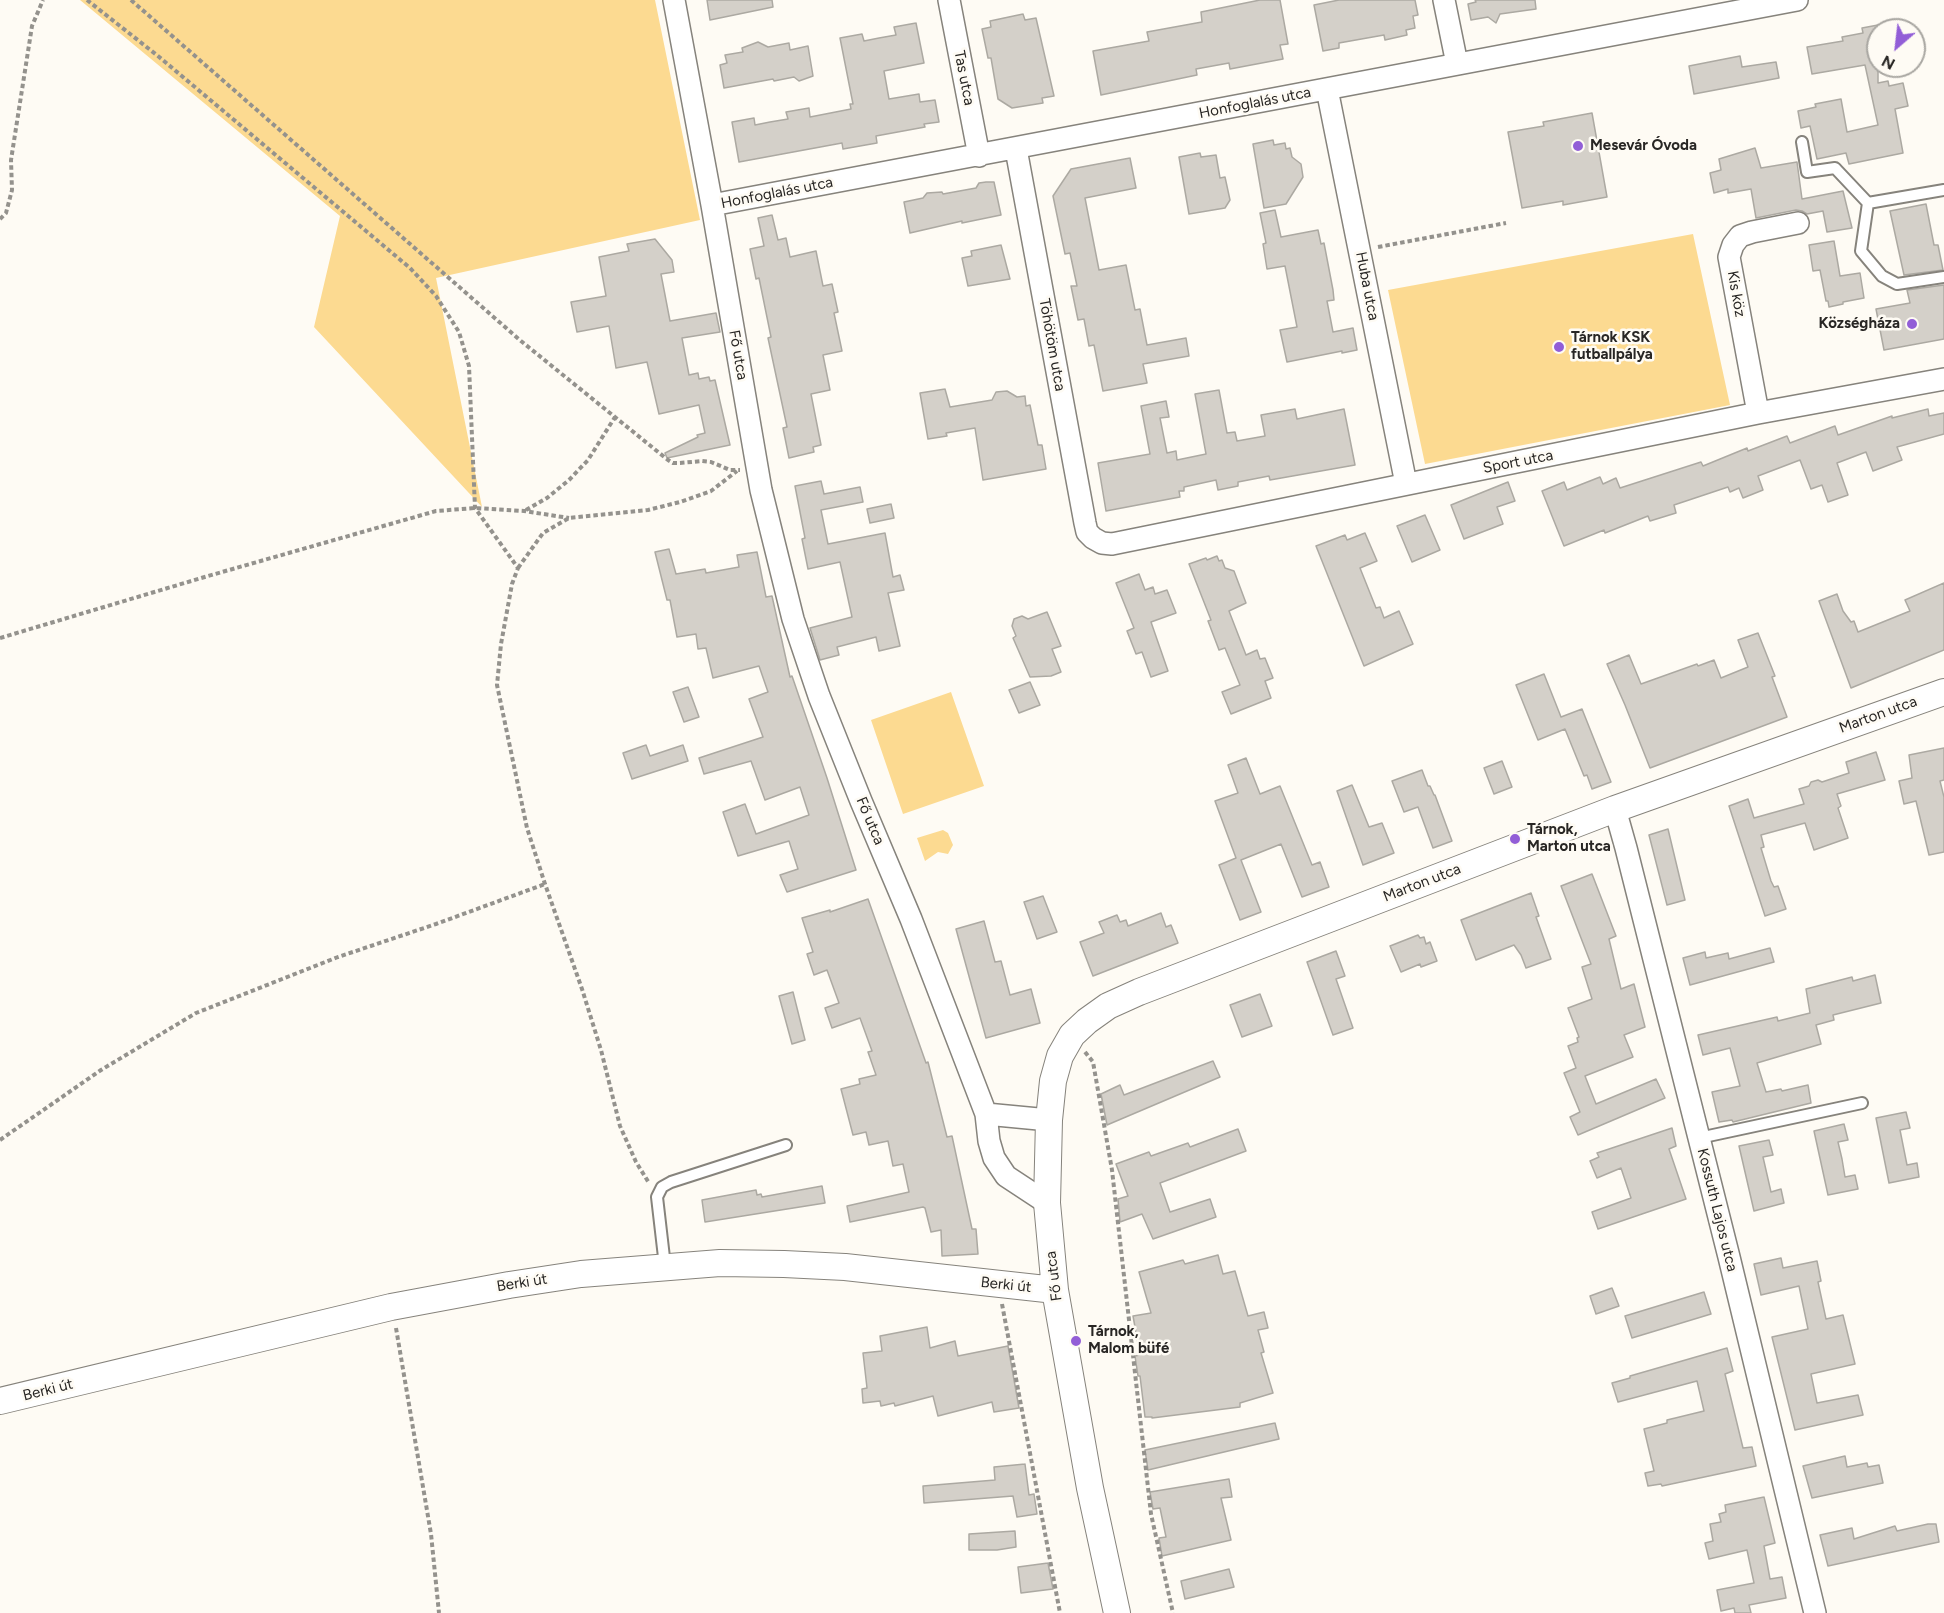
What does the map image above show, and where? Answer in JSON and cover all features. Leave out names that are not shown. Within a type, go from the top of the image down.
[{"type":"street","name":"Fő utca","points":[[674,0],[761,490],[793,619],[819,696],[911,919],[986,1114],[988,1141],[994,1158],[1006,1176],[1047,1203],[1055,1290],[1090,1488],[1117,1613]]},
{"type":"street","name":"Tas utca","points":[[949,0],[979,156]]},
{"type":"street","points":[[1444,0],[1457,64]]},
{"type":"street","name":"Honfoglalás utca","points":[[712,206],[1797,0]]},
{"type":"street","name":"Huba utca","points":[[1327,89],[1406,484]]},
{"type":"street","name":"Töhötöm utca","points":[[1016,149],[1085,523],[1087,532],[1093,538]]},
{"type":"street","name":"Kis köz","points":[[1758,413],[1729,257],[1733,244],[1740,236],[1798,223]]},
{"type":"street","name":"Sport utca","points":[[1093,538],[1102,543],[1112,544],[1758,413],[1944,380]]},
{"type":"street","name":"Marton utca","points":[[1047,1203],[1049,1120],[1053,1081],[1060,1056],[1072,1035],[1108,1006],[1139,992],[1615,809],[1944,692]]},
{"type":"street","name":"Kossuth Lajos utca","points":[[1615,809],[1699,1138],[1815,1613]]},
{"type":"street","points":[[986,1114],[1049,1120]]},
{"type":"street","name":"Berki út","points":[[0,1401],[391,1307],[508,1284],[582,1274],[720,1263],[784,1264],[845,1267],[1055,1290]]},
{"type":"lane","points":[[1802,142],[1807,172],[1835,168],[1869,202]]},
{"type":"lane","points":[[1869,202],[1944,190]]},
{"type":"lane","points":[[1869,202],[1862,250],[1882,276],[1897,284],[1944,276]]},
{"type":"lane","points":[[1699,1138],[1862,1103]]},
{"type":"lane","points":[[665,1266],[657,1197],[662,1187],[671,1182],[786,1145]]},
{"type":"path","points":[[0,219],[6,213],[12,190],[11,160],[32,26],[43,0]]},
{"type":"path","points":[[87,0],[410,268],[436,296],[459,332],[469,366],[475,508],[518,568]]},
{"type":"path","points":[[0,638],[436,511],[475,508],[524,511],[569,518],[648,510],[711,491],[739,471],[702,460],[673,463],[521,341],[131,0]]},
{"type":"path","points":[[1360,249],[1388,246],[1506,223]]},
{"type":"path","points":[[524,511],[547,498],[569,480],[588,459],[615,417]]},
{"type":"path","points":[[569,518],[543,533],[518,568],[512,584],[501,644],[497,685],[527,828],[582,989],[601,1050],[620,1126],[636,1162],[657,1197]]},
{"type":"path","points":[[0,1140],[100,1070],[196,1013],[338,957],[545,884]]},
{"type":"path","points":[[1072,1035],[1093,1062],[1110,1160],[1151,1514],[1173,1613]]},
{"type":"path","points":[[1000,1285],[1000,1298],[1060,1613]]},
{"type":"path","points":[[391,1307],[404,1370],[429,1523],[439,1613]]},
{"type":"shaded area","points":[[80,0],[655,0],[700,220],[436,278],[482,507],[314,327],[340,216]]},
{"type":"shaded area","name":"Tárnok KSK futballpálya","points":[[1693,234],[1730,405],[1425,464],[1388,290]]},
{"type":"shaded area","points":[[951,692],[984,786],[903,814],[871,720]]},
{"type":"shaded area","points":[[943,830],[948,833],[953,845],[948,854],[938,852],[925,861],[917,838]]},
{"type":"building","points":[[707,0],[772,0],[773,7],[710,20]]},
{"type":"building","points":[[1260,0],[1280,0],[1288,44],[1280,45],[1283,59],[1230,69],[1229,63],[1196,69],[1197,75],[1101,95],[1093,51],[1149,41],[1147,32],[1202,22],[1201,12]]},
{"type":"building","points":[[1339,0],[1415,0],[1418,15],[1413,16],[1415,28],[1406,30],[1407,35],[1385,40],[1384,35],[1339,43],[1339,48],[1323,51],[1314,5]]},
{"type":"building","points":[[1475,0],[1535,0],[1536,9],[1500,14],[1496,23],[1488,17],[1471,20],[1468,4],[1476,2]]},
{"type":"building","points":[[1023,14],[1025,20],[1036,18],[1054,96],[1042,98],[1043,103],[1012,108],[998,99],[991,58],[988,58],[982,29],[991,27],[990,21]]},
{"type":"building","points":[[916,23],[924,63],[884,71],[889,99],[919,94],[920,102],[935,100],[939,122],[924,124],[925,127],[876,136],[877,143],[843,149],[842,143],[739,162],[732,122],[754,118],[755,125],[788,119],[786,112],[809,108],[810,117],[851,109],[850,104],[853,104],[840,38],[862,34],[864,41],[896,35],[894,27]]},
{"type":"building","points":[[1866,27],[1866,70],[1865,65],[1812,74],[1807,47],[1843,41],[1842,37],[1863,33],[1862,28]]},
{"type":"building","points":[[758,42],[768,47],[789,43],[790,50],[808,46],[813,76],[799,81],[794,77],[724,88],[720,65],[727,63],[725,55],[743,52],[742,48]]},
{"type":"building","points":[[1740,56],[1742,67],[1776,62],[1779,78],[1694,94],[1689,66]]},
{"type":"building","points":[[1868,78],[1878,78],[1878,83],[1888,81],[1889,86],[1903,83],[1908,106],[1895,109],[1903,153],[1849,164],[1846,153],[1817,159],[1810,126],[1801,128],[1798,111],[1816,107],[1815,104],[1841,99],[1847,132],[1878,125]]},
{"type":"building","points":[[1592,113],[1607,197],[1563,205],[1563,201],[1522,208],[1508,132],[1544,126],[1543,122]]},
{"type":"building","points":[[1273,140],[1274,145],[1285,143],[1286,149],[1290,148],[1292,157],[1301,164],[1303,177],[1286,204],[1264,208],[1253,144]]},
{"type":"building","points":[[1755,148],[1761,168],[1797,162],[1802,199],[1843,191],[1852,228],[1827,232],[1823,211],[1807,214],[1796,210],[1756,218],[1751,189],[1728,193],[1728,189],[1714,193],[1710,173],[1721,170],[1719,159]]},
{"type":"building","points":[[1200,153],[1201,157],[1216,155],[1220,178],[1225,177],[1230,200],[1225,208],[1189,214],[1179,157]]},
{"type":"building","points":[[1130,158],[1136,188],[1085,198],[1099,270],[1126,265],[1135,310],[1140,309],[1147,345],[1186,338],[1189,356],[1143,364],[1147,383],[1103,391],[1094,345],[1089,346],[1084,319],[1078,320],[1071,286],[1077,286],[1070,253],[1065,254],[1053,196],[1071,169]]},
{"type":"building","points":[[994,182],[1001,215],[910,233],[904,202],[923,198],[927,193],[942,192],[943,194],[976,188],[979,183]]},
{"type":"building","points":[[1926,204],[1934,245],[1938,245],[1943,270],[1904,275],[1890,211]]},
{"type":"building","points":[[1275,210],[1281,237],[1318,230],[1321,244],[1324,243],[1333,290],[1334,300],[1327,301],[1333,332],[1353,328],[1357,350],[1287,362],[1280,330],[1297,327],[1285,266],[1267,269],[1263,244],[1266,243],[1260,213]]},
{"type":"building","points":[[772,215],[778,240],[786,238],[790,257],[816,251],[823,286],[832,284],[838,312],[834,313],[842,351],[823,355],[830,390],[811,394],[821,445],[813,447],[814,452],[789,458],[783,428],[787,427],[768,338],[771,337],[759,278],[756,279],[750,249],[764,246],[758,218]]},
{"type":"building","points":[[655,239],[672,260],[674,272],[661,274],[670,321],[716,313],[720,332],[682,338],[689,375],[698,373],[699,379],[709,377],[710,381],[715,380],[730,445],[667,458],[665,453],[705,433],[699,405],[659,414],[647,362],[616,368],[609,326],[577,332],[571,302],[606,296],[599,257],[629,251],[627,244]]},
{"type":"building","points":[[1834,241],[1840,276],[1860,273],[1864,298],[1829,307],[1820,270],[1813,271],[1809,245]]},
{"type":"building","points":[[1001,245],[1010,279],[968,286],[962,258],[972,256],[971,251]]},
{"type":"building","name":"Községháza","points":[[1944,285],[1944,339],[1884,350],[1876,309],[1910,303],[1907,290]]},
{"type":"building","points":[[945,389],[950,407],[992,400],[996,392],[1007,391],[1017,397],[1025,396],[1026,406],[1030,405],[1038,445],[1042,445],[1046,469],[983,480],[975,428],[928,439],[920,393]]},
{"type":"building","points":[[1219,390],[1227,433],[1235,432],[1237,441],[1265,436],[1261,415],[1295,409],[1297,419],[1344,409],[1355,465],[1270,480],[1269,476],[1238,482],[1238,486],[1218,490],[1216,480],[1184,487],[1184,491],[1179,491],[1180,497],[1106,511],[1098,463],[1150,454],[1141,406],[1166,401],[1169,417],[1160,418],[1167,453],[1176,451],[1177,460],[1206,454],[1195,394]]},
{"type":"building","points":[[1928,409],[1929,416],[1944,413],[1944,434],[1897,447],[1902,460],[1873,471],[1866,452],[1837,463],[1848,495],[1828,502],[1822,485],[1811,489],[1800,460],[1758,476],[1763,490],[1743,498],[1739,488],[1730,492],[1728,487],[1674,505],[1676,513],[1650,521],[1648,516],[1564,546],[1542,491],[1564,482],[1567,490],[1600,477],[1603,484],[1616,478],[1620,488],[1701,462],[1703,466],[1747,448],[1748,451],[1787,436],[1790,443],[1835,426],[1838,435],[1892,416],[1892,418]]},
{"type":"building","points":[[821,481],[824,494],[860,487],[863,502],[821,510],[828,544],[885,533],[893,577],[900,575],[904,590],[888,593],[900,646],[879,651],[876,637],[837,647],[839,655],[820,660],[810,628],[852,617],[840,562],[808,569],[802,539],[805,538],[795,486]]},
{"type":"building","points":[[1508,482],[1515,501],[1497,507],[1503,524],[1464,539],[1451,505]]},
{"type":"building","points":[[891,504],[894,518],[870,523],[867,509]]},
{"type":"building","points":[[1425,515],[1440,550],[1412,562],[1397,526]]},
{"type":"building","points":[[1365,533],[1377,561],[1360,568],[1376,608],[1380,607],[1384,618],[1399,611],[1413,644],[1364,666],[1316,546],[1345,535],[1347,540]]},
{"type":"building","points":[[669,549],[676,574],[705,569],[706,573],[739,567],[737,555],[757,552],[766,597],[772,596],[790,677],[792,676],[827,778],[856,870],[787,892],[780,875],[798,869],[789,841],[738,856],[723,812],[745,804],[756,834],[809,815],[800,787],[765,800],[751,761],[704,774],[699,758],[763,737],[749,699],[768,692],[759,666],[713,678],[706,648],[698,649],[696,634],[677,637],[670,600],[667,600],[655,552]]},
{"type":"building","points":[[1217,556],[1219,561],[1222,560],[1225,568],[1234,571],[1246,603],[1229,611],[1246,655],[1257,650],[1260,659],[1265,658],[1273,678],[1265,681],[1271,698],[1231,714],[1222,692],[1240,685],[1225,648],[1219,650],[1208,621],[1211,620],[1189,564]]},
{"type":"building","points":[[1139,574],[1145,590],[1153,587],[1155,594],[1167,590],[1176,613],[1151,622],[1168,671],[1151,677],[1142,652],[1136,654],[1127,631],[1134,628],[1116,583]]},
{"type":"building","points":[[1944,583],[1944,650],[1851,688],[1819,601],[1837,594],[1843,611],[1851,622],[1854,621],[1858,632],[1910,611],[1905,600]]},
{"type":"building","points":[[1047,612],[1061,646],[1052,649],[1061,672],[1051,676],[1030,677],[1013,638],[1016,636],[1012,626],[1014,619],[1022,616],[1028,619]]},
{"type":"building","points":[[1758,633],[1775,676],[1772,677],[1787,717],[1650,768],[1607,664],[1629,655],[1641,684],[1714,660],[1721,678],[1748,667],[1738,640]]},
{"type":"building","points":[[1544,674],[1561,717],[1582,709],[1611,782],[1592,789],[1587,775],[1584,776],[1565,729],[1538,740],[1516,685]]},
{"type":"building","points":[[1030,682],[1040,705],[1019,713],[1009,690]]},
{"type":"building","points":[[688,687],[699,717],[684,722],[673,692]]},
{"type":"building","points":[[646,745],[650,756],[683,745],[688,761],[632,779],[623,753]]},
{"type":"building","points":[[1944,748],[1944,780],[1940,781],[1944,797],[1944,852],[1929,855],[1916,801],[1904,804],[1899,781],[1912,778],[1909,755]]},
{"type":"building","points":[[1876,752],[1885,780],[1837,794],[1841,806],[1838,808],[1848,838],[1814,850],[1805,823],[1761,835],[1764,847],[1761,848],[1771,881],[1774,887],[1778,886],[1786,909],[1765,916],[1729,806],[1748,799],[1754,818],[1804,804],[1799,789],[1809,786],[1811,782],[1818,780],[1822,782],[1849,773],[1846,762]]},
{"type":"building","points":[[1246,758],[1260,794],[1280,786],[1312,865],[1320,862],[1329,887],[1302,897],[1281,844],[1241,860],[1261,912],[1240,920],[1219,865],[1236,858],[1215,801],[1238,793],[1228,765]]},
{"type":"building","points":[[1502,761],[1512,787],[1494,794],[1484,768]]},
{"type":"building","points":[[1422,770],[1428,786],[1435,795],[1452,841],[1433,848],[1418,807],[1404,812],[1392,781]]},
{"type":"building","points":[[1352,785],[1369,827],[1382,823],[1394,853],[1363,865],[1337,791]]},
{"type":"building","points":[[1668,829],[1685,900],[1667,905],[1649,835]]},
{"type":"building","points":[[1592,874],[1616,936],[1609,939],[1621,989],[1634,984],[1645,1027],[1624,1035],[1633,1057],[1585,1076],[1596,1104],[1656,1079],[1665,1098],[1578,1135],[1570,1117],[1580,1112],[1564,1073],[1576,1068],[1568,1046],[1578,1042],[1579,1037],[1568,1008],[1592,999],[1582,967],[1591,964],[1561,886]]},
{"type":"building","points":[[1531,893],[1539,916],[1536,917],[1551,959],[1526,968],[1514,945],[1476,960],[1461,920]]},
{"type":"building","points":[[1043,896],[1057,932],[1037,939],[1024,902]]},
{"type":"building","points":[[868,899],[926,1063],[928,1062],[947,1137],[952,1136],[972,1229],[976,1229],[978,1254],[942,1256],[941,1230],[931,1232],[923,1207],[850,1222],[847,1206],[909,1192],[903,1164],[893,1166],[888,1141],[869,1145],[866,1132],[853,1135],[841,1089],[860,1084],[859,1079],[876,1075],[868,1052],[872,1051],[860,1018],[832,1028],[825,1008],[839,1003],[827,970],[814,975],[807,954],[813,952],[802,918],[830,910],[830,912]]},
{"type":"building","points":[[1161,913],[1166,927],[1171,925],[1178,943],[1093,976],[1080,942],[1104,933],[1099,922],[1117,915],[1120,922],[1126,920],[1128,926]]},
{"type":"building","points":[[984,921],[995,962],[1001,961],[1010,995],[1031,989],[1040,1023],[986,1038],[956,929]]},
{"type":"building","points":[[1418,935],[1420,938],[1424,937],[1426,944],[1430,942],[1437,961],[1421,967],[1420,964],[1401,972],[1390,946]]},
{"type":"building","points":[[1770,948],[1774,962],[1690,985],[1683,958],[1705,952],[1706,958],[1728,953],[1729,959]]},
{"type":"building","points":[[1336,951],[1345,976],[1336,979],[1353,1028],[1333,1035],[1307,962]]},
{"type":"building","points":[[1875,975],[1881,1003],[1833,1015],[1834,1020],[1816,1025],[1821,1044],[1757,1063],[1766,1092],[1808,1085],[1811,1103],[1733,1122],[1732,1120],[1719,1122],[1712,1092],[1740,1086],[1730,1048],[1703,1055],[1698,1035],[1777,1017],[1778,1021],[1810,1013],[1806,989],[1852,977],[1853,981]]},
{"type":"building","points":[[793,992],[805,1040],[792,1044],[779,996]]},
{"type":"building","points":[[1260,994],[1272,1026],[1242,1037],[1230,1005]]},
{"type":"building","points":[[1213,1061],[1220,1077],[1107,1125],[1101,1094],[1120,1085],[1124,1095]]},
{"type":"building","points":[[1906,1112],[1910,1128],[1900,1130],[1907,1165],[1917,1163],[1919,1177],[1889,1183],[1876,1118]]},
{"type":"building","points":[[1844,1124],[1848,1140],[1838,1142],[1845,1177],[1855,1175],[1858,1189],[1828,1195],[1814,1131]]},
{"type":"building","points":[[1672,1128],[1676,1146],[1669,1149],[1686,1199],[1598,1229],[1592,1212],[1631,1198],[1621,1168],[1597,1178],[1590,1161],[1599,1157],[1597,1153]]},
{"type":"building","points":[[1238,1129],[1246,1151],[1160,1183],[1170,1212],[1210,1199],[1216,1217],[1153,1239],[1142,1214],[1120,1222],[1118,1199],[1128,1196],[1116,1164],[1149,1152],[1151,1156],[1188,1143],[1190,1147]]},
{"type":"building","points":[[1769,1140],[1773,1155],[1763,1157],[1771,1192],[1781,1189],[1784,1203],[1754,1211],[1739,1146]]},
{"type":"building","points":[[822,1186],[825,1203],[705,1222],[702,1200],[756,1190],[757,1195],[761,1194],[762,1197]]},
{"type":"building","points":[[1218,1255],[1223,1274],[1235,1271],[1248,1316],[1264,1312],[1268,1328],[1258,1330],[1264,1352],[1261,1353],[1273,1393],[1240,1403],[1240,1407],[1145,1417],[1135,1356],[1140,1355],[1133,1316],[1151,1313],[1139,1272],[1183,1260],[1185,1264]]},
{"type":"building","points":[[1781,1258],[1783,1268],[1817,1261],[1821,1281],[1818,1282],[1826,1319],[1843,1315],[1855,1364],[1811,1374],[1817,1403],[1858,1395],[1863,1415],[1795,1430],[1772,1337],[1808,1329],[1799,1286],[1761,1295],[1754,1264]]},
{"type":"building","points":[[1612,1288],[1619,1306],[1596,1314],[1590,1296]]},
{"type":"building","points":[[1704,1292],[1711,1314],[1632,1338],[1625,1316]]},
{"type":"building","points":[[927,1327],[930,1348],[955,1341],[958,1356],[1008,1346],[1019,1408],[994,1412],[992,1402],[938,1416],[933,1396],[895,1406],[894,1403],[881,1406],[880,1401],[863,1403],[862,1389],[867,1388],[863,1353],[882,1351],[880,1336]]},
{"type":"building","points":[[1727,1348],[1733,1371],[1725,1374],[1743,1448],[1752,1447],[1756,1466],[1662,1486],[1661,1484],[1648,1486],[1645,1473],[1654,1471],[1644,1429],[1667,1423],[1667,1420],[1704,1411],[1697,1381],[1618,1402],[1612,1383]]},
{"type":"building","points":[[1275,1423],[1279,1439],[1148,1470],[1145,1450]]},
{"type":"building","points":[[1845,1456],[1847,1467],[1867,1463],[1868,1467],[1879,1465],[1883,1483],[1812,1498],[1803,1466]]},
{"type":"building","points":[[1025,1464],[1029,1495],[1034,1494],[1037,1514],[1017,1517],[1013,1496],[924,1503],[923,1486],[995,1480],[994,1467]]},
{"type":"building","points":[[1229,1479],[1232,1497],[1221,1498],[1231,1540],[1162,1556],[1159,1538],[1166,1537],[1160,1508],[1153,1509],[1150,1492]]},
{"type":"building","points":[[1764,1497],[1775,1543],[1764,1546],[1770,1579],[1782,1577],[1786,1598],[1749,1605],[1751,1613],[1735,1613],[1734,1608],[1721,1611],[1717,1590],[1754,1583],[1747,1550],[1709,1559],[1705,1543],[1713,1541],[1710,1524],[1721,1522],[1719,1514],[1726,1512],[1725,1505]]},
{"type":"building","points":[[1936,1524],[1939,1542],[1828,1566],[1820,1535],[1852,1528],[1854,1539],[1895,1526],[1897,1531]]},
{"type":"building","points":[[1015,1531],[1016,1547],[969,1550],[969,1534]]},
{"type":"building","points":[[1048,1563],[1053,1589],[1021,1593],[1018,1567]]},
{"type":"building","points":[[1229,1569],[1234,1587],[1185,1599],[1181,1581]]},
{"type":"place","name":"Mesevár Óvoda","points":[[1578,146]]},
{"type":"place","name":"Községháza","points":[[1912,324]]},
{"type":"place","name":"Tárnok KSK futballpálya","points":[[1559,347]]},
{"type":"place","name":"Tárnok, Marton utca","points":[[1515,839]]},
{"type":"place","name":"Tárnok, Malom büfé","points":[[1076,1341]]}]
